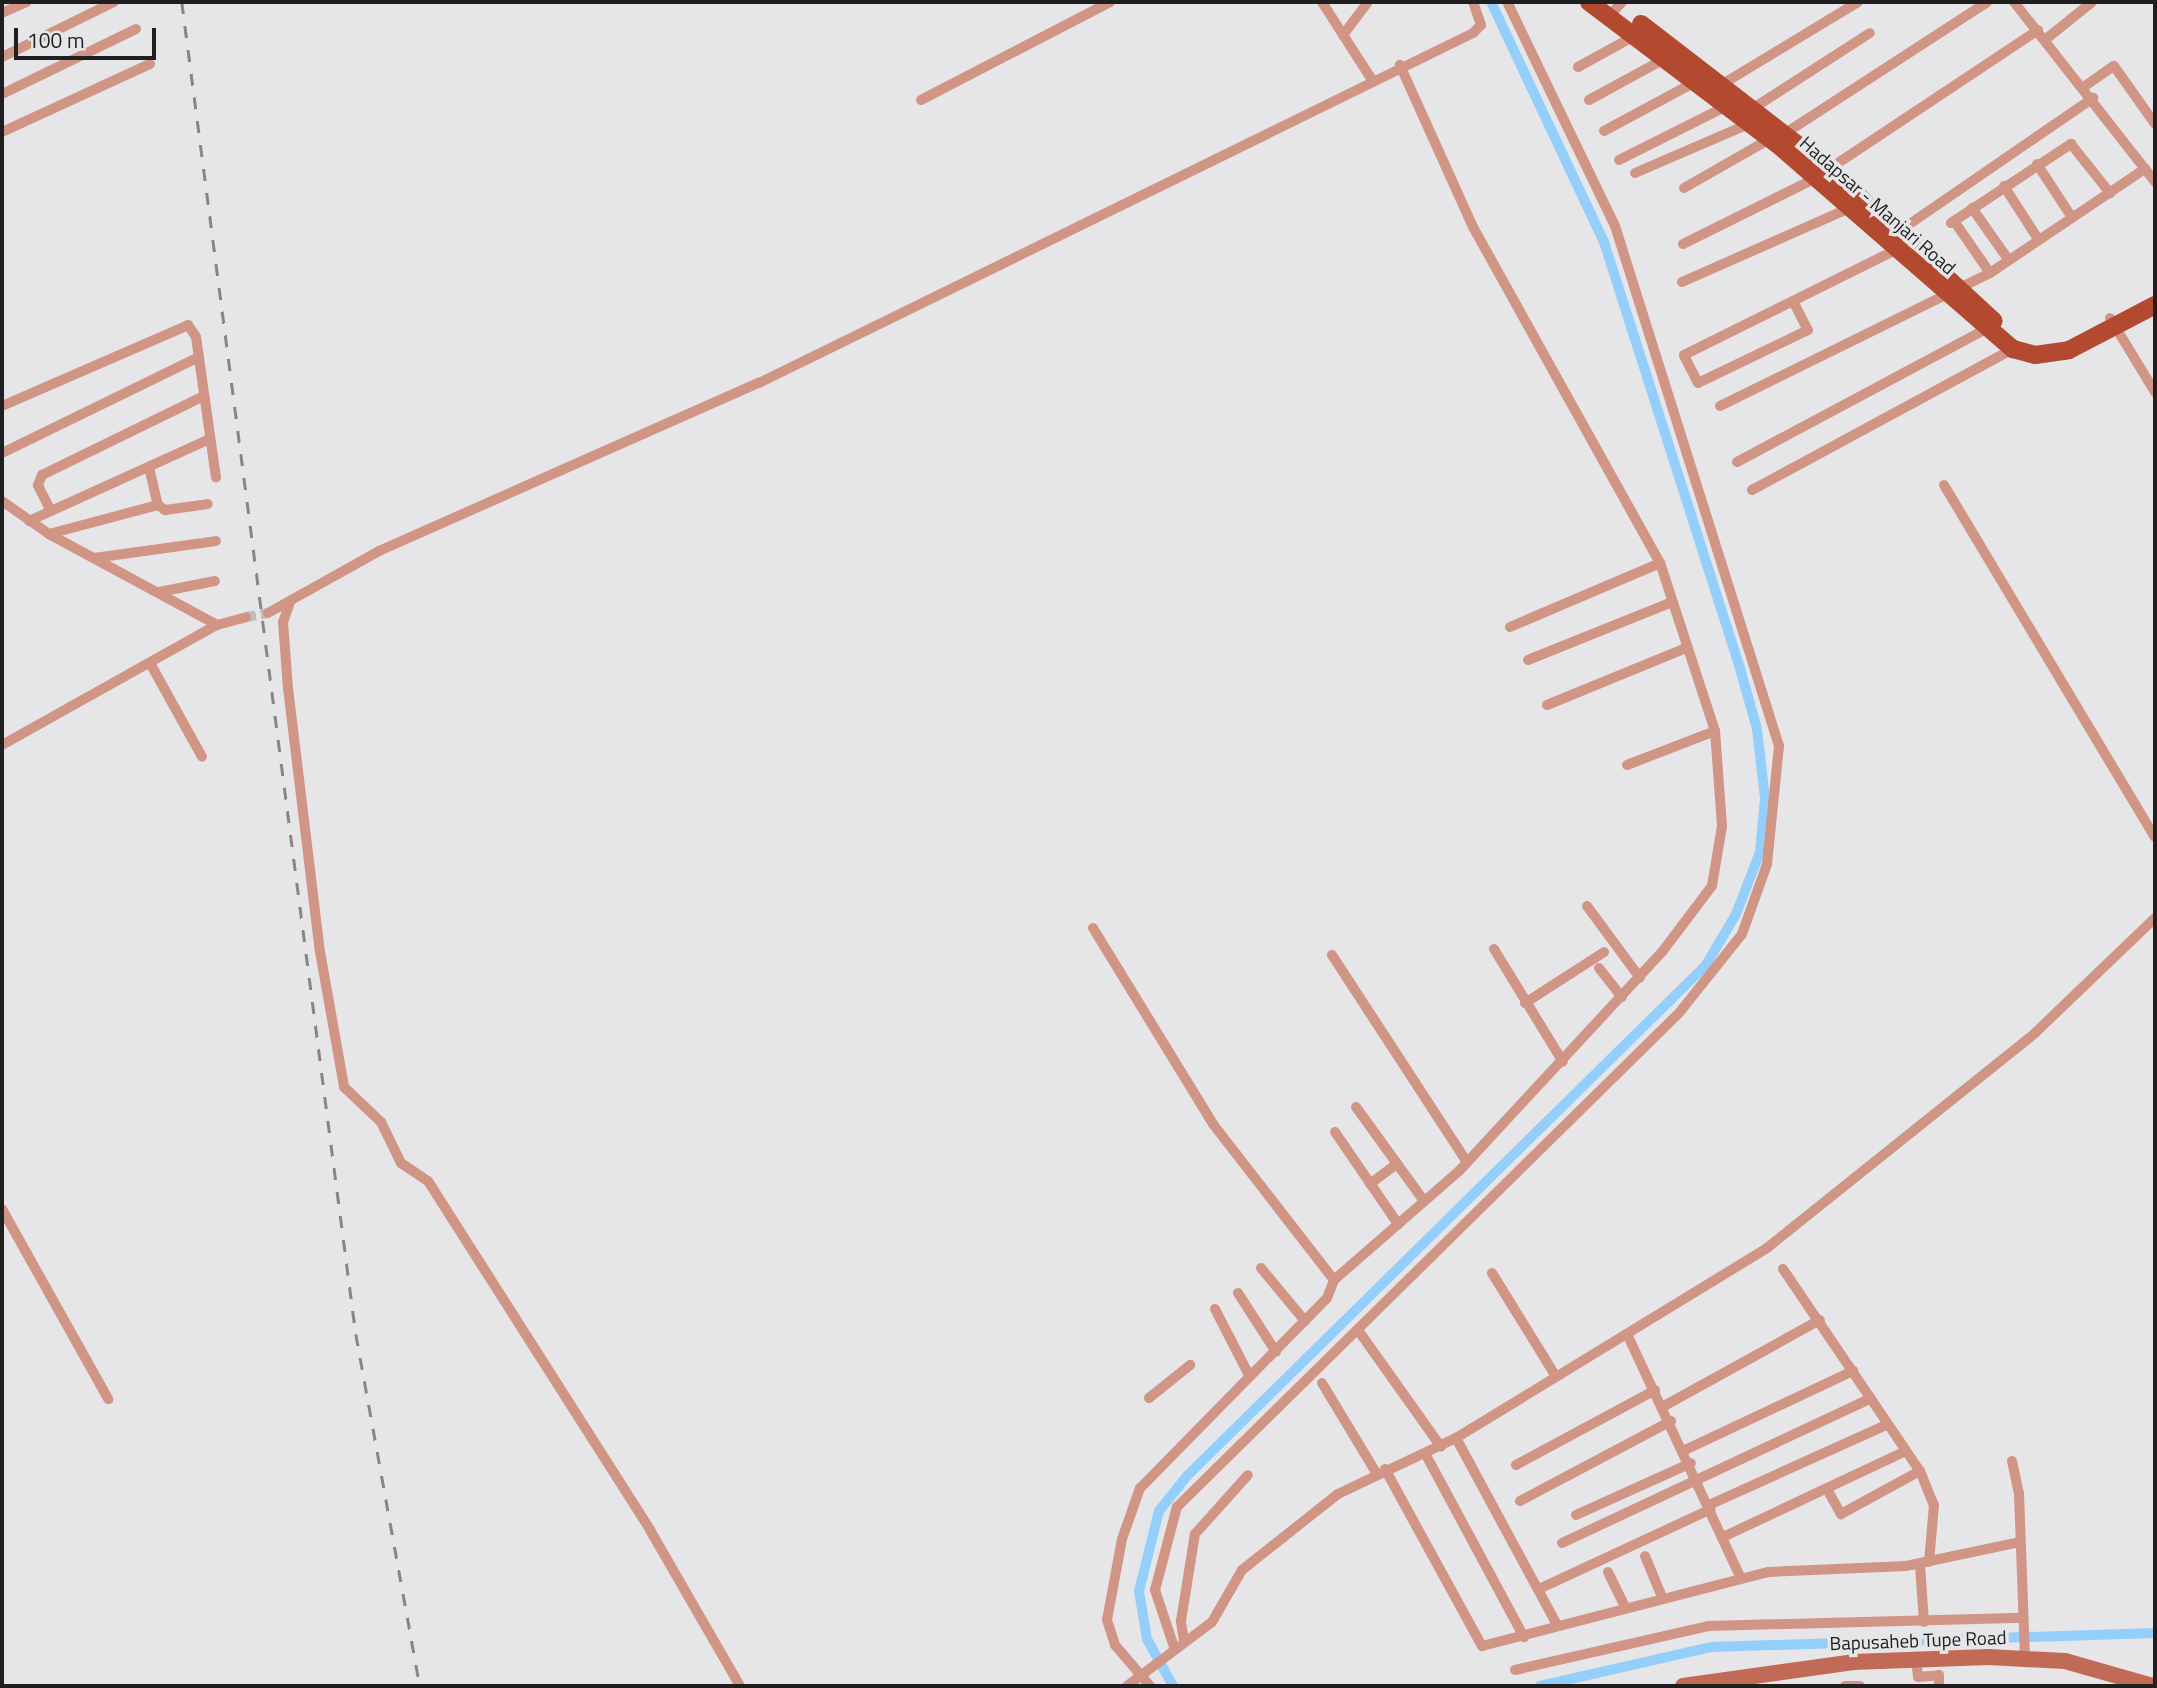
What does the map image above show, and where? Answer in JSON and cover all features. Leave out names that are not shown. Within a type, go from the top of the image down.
[{"type":"main road","name":"Hadapsar - Manjari Road","points":[[1609,5],[1671,54],[1727,106],[1750,117]]},
{"type":"main road","name":"Hadapsar - Manjari Road","points":[[1609,5],[1636,35],[1721,85],[1750,117],[1903,241],[1953,290],[1986,329],[2013,349],[2053,355],[2113,323],[2155,292]]},
{"type":"main road","name":"Hadapsar - Manjari Road","points":[[1953,290],[2006,332],[2032,345],[2060,342],[2155,305]]},
{"type":"street","points":[[2,13],[27,2]]},
{"type":"street","points":[[2,57],[114,2]]},
{"type":"street","points":[[921,100],[1110,2]]},
{"type":"street","points":[[1322,2],[1372,80]]},
{"type":"street","points":[[1343,35],[1368,2]]},
{"type":"street","points":[[268,613],[379,551],[759,383],[1059,239],[1401,65],[1477,30],[1473,2]]},
{"type":"street","points":[[1179,1644],[1155,1590],[1177,1507],[1679,1013],[1742,934],[1767,864],[1779,746],[1615,226],[1507,2]]},
{"type":"street","points":[[1721,85],[1858,2]]},
{"type":"street","points":[[1684,188],[1776,139],[1987,2]]},
{"type":"street","points":[[2014,2],[2085,86],[2155,180]]},
{"type":"street","points":[[1683,244],[1823,174],[2092,2]]},
{"type":"street","points":[[2,94],[136,29]]},
{"type":"street","points":[[1636,173],[1750,117],[1870,33]]},
{"type":"street","points":[[1578,67],[1636,35]]},
{"type":"street","points":[[1589,100],[1671,54]]},
{"type":"street","points":[[2,132],[150,64]]},
{"type":"street","points":[[1150,1686],[1143,1673],[1115,1645],[1107,1620],[1136,1499],[1156,1469],[1305,1321],[1334,1280],[1467,1162],[1640,978],[1712,887],[1722,826],[1714,731],[1660,563],[1473,227],[1401,65]]},
{"type":"street","points":[[2085,86],[2114,66],[2155,124]]},
{"type":"street","points":[[1604,131],[1697,81]]},
{"type":"street","points":[[1794,303],[1808,330],[1698,383],[1684,355],[1794,303],[1903,241],[2093,98]]},
{"type":"street","points":[[1619,160],[1727,106]]},
{"type":"street","points":[[1990,273],[1953,222],[2037,164],[2071,144],[2110,193]]},
{"type":"street","points":[[2037,164],[2071,216]]},
{"type":"street","points":[[1720,406],[1990,273],[2071,216],[2145,169]]},
{"type":"street","points":[[2004,186],[2038,239]]},
{"type":"street","points":[[1682,282],[1857,203]]},
{"type":"street","points":[[1972,208],[2008,259]]},
{"type":"street","points":[[2113,323],[2155,392]]},
{"type":"street","points":[[2,406],[182,325],[193,330],[216,478]]},
{"type":"street","points":[[1737,462],[1986,329]]},
{"type":"street","points":[[1752,490],[2013,349]]},
{"type":"street","points":[[2,453],[199,358]]},
{"type":"street","points":[[51,511],[38,485],[42,475],[204,396]]},
{"type":"street","points":[[29,521],[210,439]]},
{"type":"street","points":[[149,467],[159,505],[165,510],[208,504]]},
{"type":"street","points":[[1944,485],[2155,837]]},
{"type":"street","points":[[2,501],[49,534],[217,625]]},
{"type":"street","points":[[49,534],[159,505]]},
{"type":"street","points":[[94,558],[216,541]]},
{"type":"street","points":[[1510,627],[1660,563]]},
{"type":"street","points":[[159,592],[215,581]]},
{"type":"street","points":[[290,602],[283,622],[288,688],[319,947],[344,1087],[381,1122],[401,1163],[428,1181],[650,1530],[740,1686]]},
{"type":"street","points":[[1528,660],[1672,602]]},
{"type":"street","points":[[2,745],[217,625],[246,617]]},
{"type":"street","points":[[1547,705],[1686,648]]},
{"type":"street","points":[[150,663],[202,757]]},
{"type":"street","points":[[1627,765],[1714,731]]},
{"type":"street","points":[[1587,906],[1640,978]]},
{"type":"street","points":[[1127,1686],[1151,1664],[1212,1622],[1255,1557],[1338,1494],[1381,1471],[1441,1447],[1555,1375],[1724,1280],[1869,1171],[2035,1033],[2155,918]]},
{"type":"street","points":[[1093,928],[1213,1124],[1334,1280]]},
{"type":"street","points":[[1494,949],[1563,1062]]},
{"type":"street","points":[[1525,1003],[1604,952]]},
{"type":"street","points":[[1332,955],[1467,1162]]},
{"type":"street","points":[[1599,968],[1622,997]]},
{"type":"street","points":[[1356,1107],[1424,1201]]},
{"type":"street","points":[[1335,1132],[1398,1224]]},
{"type":"street","points":[[1370,1184],[1397,1164]]},
{"type":"street","points":[[2,1209],[107,1399]]},
{"type":"street","points":[[1261,1268],[1305,1321]]},
{"type":"street","points":[[1783,1269],[1920,1471],[1934,1505],[1924,1563],[1924,1622]]},
{"type":"street","points":[[1492,1273],[1555,1375]]},
{"type":"street","points":[[1238,1293],[1276,1352]]},
{"type":"street","points":[[1215,1309],[1250,1377]]},
{"type":"street","points":[[1664,1406],[1820,1320]]},
{"type":"street","points":[[1358,1330],[1441,1447]]},
{"type":"street","points":[[1627,1335],[1685,1450],[1741,1578]]},
{"type":"street","points":[[1149,1398],[1190,1365]]},
{"type":"street","points":[[1685,1450],[1853,1371]]},
{"type":"street","points":[[1322,1383],[1381,1471],[1478,1642],[1487,1646],[1624,1605],[1741,1578],[1788,1570],[1924,1563],[2020,1542]]},
{"type":"street","points":[[1516,1465],[1656,1390]]},
{"type":"street","points":[[1562,1543],[1871,1398]]},
{"type":"street","points":[[1520,1501],[1671,1421]]},
{"type":"street","points":[[1541,1588],[1888,1424]]},
{"type":"street","points":[[1456,1438],[1541,1588],[1557,1626]]},
{"type":"street","points":[[1723,1537],[1906,1451]]},
{"type":"street","points":[[1426,1455],[1524,1637]]},
{"type":"street","points":[[2012,1461],[2020,1542],[2025,1655]]},
{"type":"street","points":[[1576,1515],[1691,1463]]},
{"type":"street","points":[[1827,1489],[1841,1514],[1920,1471]]},
{"type":"street","points":[[1179,1644],[1195,1534],[1248,1475]]},
{"type":"street","points":[[1645,1556],[1662,1597]]},
{"type":"street","points":[[1608,1572],[1624,1605]]},
{"type":"street","points":[[1515,1670],[1708,1626],[2024,1622]]},
{"type":"street","name":"Bapusaheb Tupe Road","points":[[1683,1686],[1807,1667],[2025,1655],[2153,1686]]},
{"type":"street","points":[[1916,1660],[1918,1677],[1939,1675],[1940,1686]]},
{"type":"street","points":[[1845,1686],[1860,1686]]},
{"type":"waterway","points":[[1173,1686],[1147,1639],[1139,1591],[1159,1511],[1187,1476],[1706,965],[1736,914],[1760,852],[1765,799],[1757,729],[1739,665],[1604,242],[1491,2]]},
{"type":"waterway","points":[[1540,1686],[1711,1647],[2155,1633]]},
{"type":"tunnel","points":[[246,617],[268,613]]},
{"type":"railway","points":[[182,2],[356,1334],[420,1686]]}]
